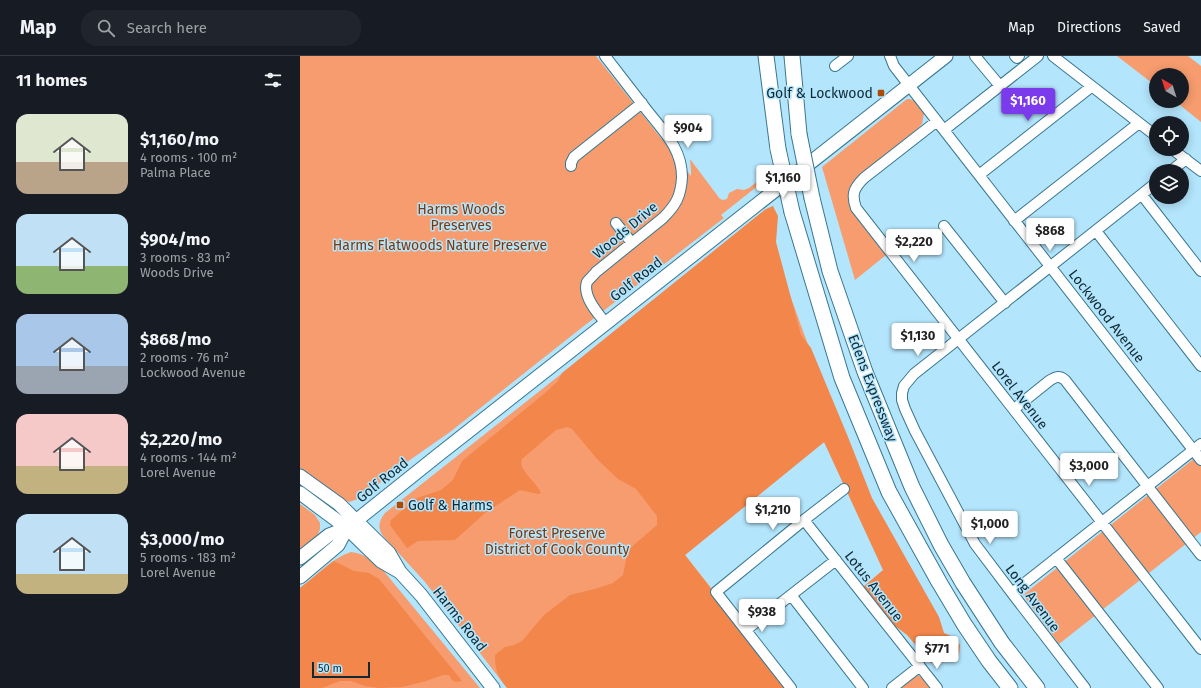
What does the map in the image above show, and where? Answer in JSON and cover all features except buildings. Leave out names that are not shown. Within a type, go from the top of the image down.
[{"type":"highway","name":"Edens Expressway","points":[[766,56],[778,149],[792,212],[842,378],[889,492],[964,624],[989,661],[1010,688]]},
{"type":"highway","name":"Edens Expressway","points":[[792,56],[799,134],[812,198],[830,271],[866,372],[912,487],[941,545],[963,583],[1002,642],[1037,688]]},
{"type":"main road","name":"Golf Road","points":[[300,558],[329,535],[352,524],[436,456],[946,56]]},
{"type":"main road","name":"Harms Road","points":[[300,476],[339,504],[352,524]]},
{"type":"main road","name":"Harms Road","points":[[300,493],[352,524],[389,554],[400,572],[421,595],[494,688]]},
{"type":"main road","name":"Golf Road","points":[[300,577],[338,546],[352,524]]},
{"type":"street","name":"Woods Drive","points":[[605,56],[670,139],[681,162],[682,180],[678,199],[673,208],[664,218],[596,272],[588,282],[586,291],[590,302],[606,323]]},
{"type":"street","points":[[835,66],[848,56]]},
{"type":"street","name":"Lockwood Avenue","points":[[890,56],[894,66],[1014,221],[1197,447],[1201,460]]},
{"type":"street","points":[[975,56],[1000,86]]},
{"type":"street","points":[[1015,56],[1017,58],[1019,56]]},
{"type":"street","points":[[944,130],[1038,56]]},
{"type":"street","points":[[1053,56],[1149,131]]},
{"type":"street","points":[[979,175],[1091,86]]},
{"type":"street","points":[[571,166],[574,157],[642,103]]},
{"type":"street","name":"Lorel Avenue","points":[[937,121],[857,185],[853,200],[856,208],[1201,649]]},
{"type":"street","points":[[1014,221],[1139,123]]},
{"type":"street","points":[[1182,156],[1201,171]]},
{"type":"street","points":[[1180,164],[1186,159]]},
{"type":"street","points":[[959,339],[1149,189]]},
{"type":"street","points":[[1142,195],[1201,271]]},
{"type":"street","points":[[616,223],[632,243]]},
{"type":"street","points":[[944,226],[1005,303]]},
{"type":"street","points":[[1096,231],[1201,366]]},
{"type":"street","name":"Long Avenue","points":[[959,339],[914,374],[904,386],[902,400],[905,409],[915,431],[975,544],[1085,688]]},
{"type":"street","points":[[1014,409],[1054,378],[1058,377],[1065,380],[1201,555]]},
{"type":"street","points":[[1012,593],[1197,447]]},
{"type":"street","points":[[791,688],[716,592],[844,489]]},
{"type":"street","name":"Lotus Avenue","points":[[804,520],[937,688]]},
{"type":"street","points":[[1056,558],[1158,688]]},
{"type":"street","points":[[746,630],[836,560]]},
{"type":"street","points":[[791,595],[863,688]]},
{"type":"street","points":[[892,688],[920,666]]},
{"type":"green space","name":"Harms Woods Preserves","points":[[300,56],[596,56],[691,176],[690,159],[720,199],[727,199],[729,193],[737,189],[744,190],[749,188],[768,173],[769,177],[721,215],[724,218],[450,432],[397,469],[361,498],[349,502],[343,500],[300,470]]},
{"type":"green space","points":[[1117,56],[1188,56],[1201,66],[1201,122],[1184,108],[1189,108],[1189,68],[1149,68],[1149,81]]},
{"type":"green space","points":[[907,99],[915,101],[924,113],[922,124],[862,175],[850,206],[886,255],[855,280],[822,167]]},
{"type":"green space","name":"Forest Preserve District of Cook County","points":[[766,209],[779,265],[839,430],[685,555],[712,589],[507,688],[425,582],[383,536],[379,527],[381,519],[385,513],[570,367]]},
{"type":"green space","points":[[1201,453],[1201,532],[1059,644],[1023,595]]},
{"type":"green space","points":[[300,504],[315,515],[320,523],[320,529],[317,537],[300,553]]},
{"type":"green space","points":[[351,552],[364,556],[382,569],[480,688],[300,688],[300,588],[337,558]]},
{"type":"green space","points":[[917,675],[922,677],[930,688],[899,688],[912,677]]},
{"type":"shaded area","name":"Forest Preserve District of Cook County","points":[[773,206],[778,216],[776,242],[801,335],[811,348],[872,498],[939,617],[944,633],[951,636],[960,645],[959,654],[947,662],[931,663],[907,635],[891,623],[863,587],[883,570],[824,442],[685,555],[787,688],[507,688],[498,673],[495,655],[505,647],[522,641],[544,615],[570,595],[613,583],[623,575],[628,550],[657,525],[657,516],[636,489],[618,479],[598,460],[572,429],[567,427],[556,430],[522,459],[522,467],[541,493],[538,494],[520,490],[485,513],[455,540],[418,541],[407,548],[390,525],[391,520],[417,498],[441,490],[453,480],[462,461],[545,393],[558,381],[562,373],[766,209]]},
{"type":"shaded area","points":[[334,561],[354,571],[369,573],[379,579],[462,681],[456,682],[452,680],[449,675],[443,675],[402,687],[379,688],[365,686],[351,681],[340,681],[322,688],[300,688],[300,588]]},
{"type":"place","name":"Golf & Lockwood","points":[[881,93]]},
{"type":"place","name":"Golf & Harms","points":[[400,505]]},
{"type":"park label","name":"Harms Flatwoods Nature Preserve","points":[[440,245]]}]
